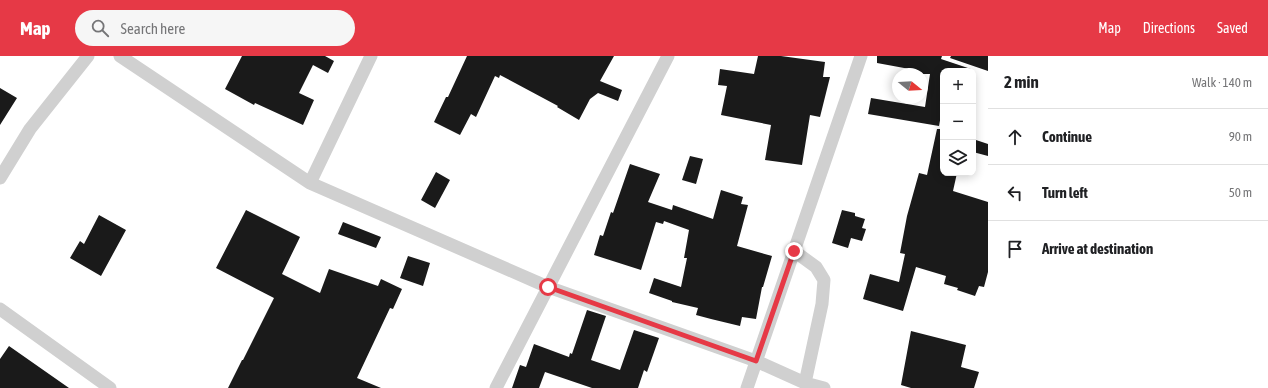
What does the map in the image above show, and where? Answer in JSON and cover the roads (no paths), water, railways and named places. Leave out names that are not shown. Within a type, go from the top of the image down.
[{"type":"street","points":[[0,178],[30,130],[88,56]]},
{"type":"street","points":[[120,56],[310,183],[548,287],[756,361],[805,383],[824,388]]},
{"type":"street","points":[[310,183],[371,56]]},
{"type":"street","points":[[496,388],[668,56]]},
{"type":"street","points":[[747,388],[861,56]]},
{"type":"street","points":[[794,251],[816,267],[824,280],[822,304],[805,383]]},
{"type":"street","points":[[0,309],[110,388]]}]
